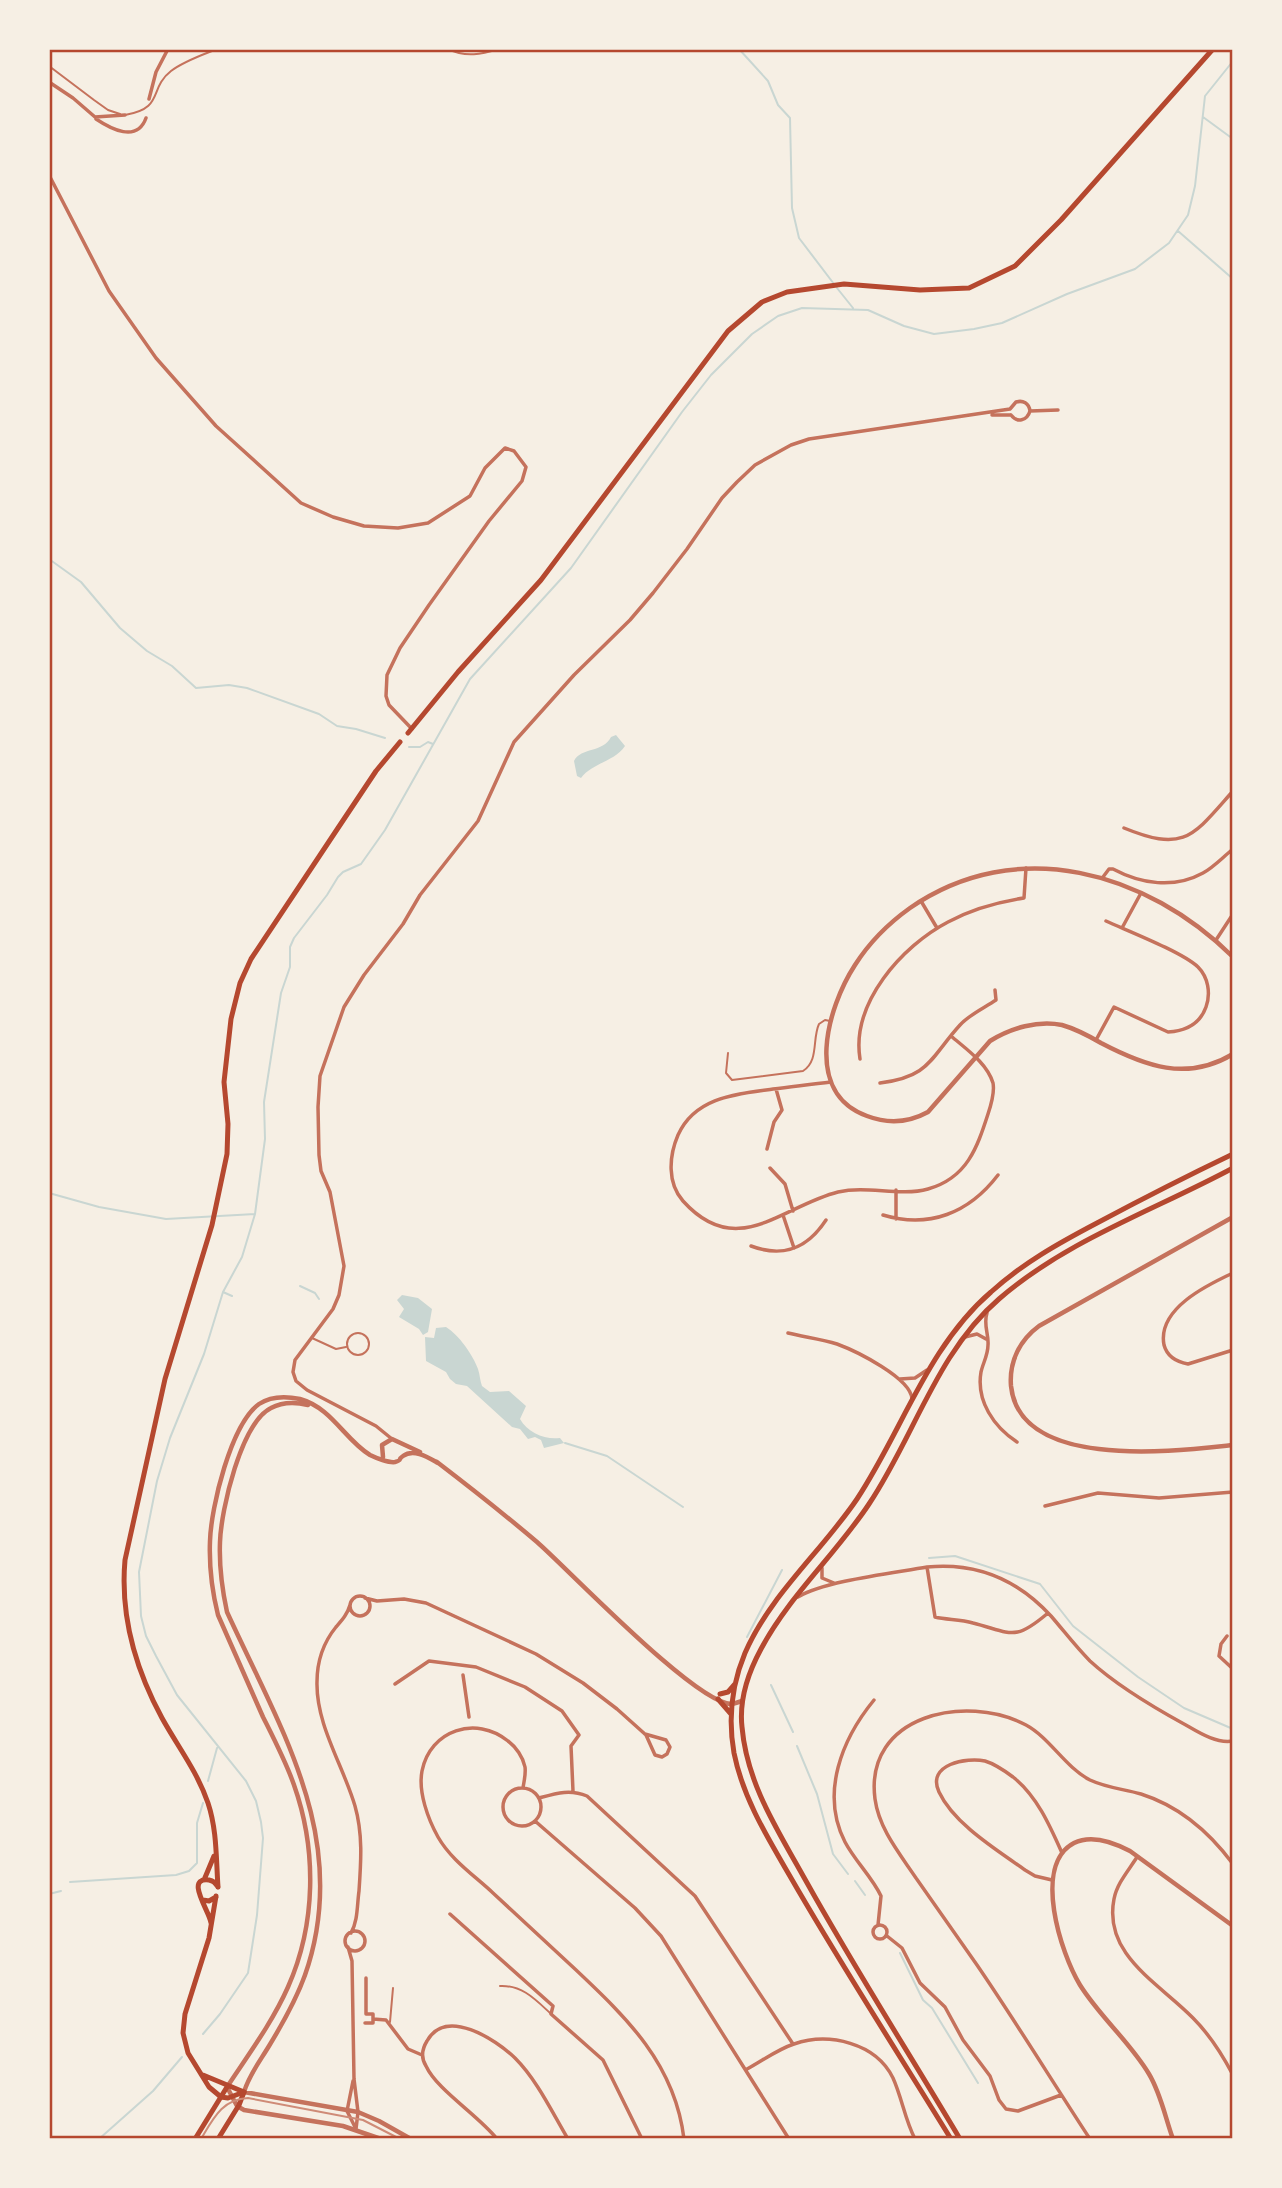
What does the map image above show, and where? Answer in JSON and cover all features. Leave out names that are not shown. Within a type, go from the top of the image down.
[{"type":"main road","points":[[410,731],[458,672],[541,580],[728,331],[762,302],[787,292],[844,284],[920,290],[969,288],[1015,266],[1061,219],[1213,49]]},
{"type":"main road","points":[[244,2092],[232,2098],[221,2097],[211,2090],[188,2053],[183,2024],[211,1930],[218,1887],[214,1824],[197,1775],[164,1721],[141,1673],[125,1608],[125,1560],[165,1379],[213,1221],[228,1154],[223,1082],[231,1019],[242,976],[376,771],[400,742]]},
{"type":"main road","points":[[731,1717],[736,1681],[746,1651],[761,1623],[850,1508],[933,1364],[970,1312],[1023,1266],[1046,1251],[1233,1154]]},
{"type":"main road","points":[[960,2139],[823,1913],[761,1800],[752,1777],[741,1724],[746,1685],[774,1626],[876,1493],[962,1339],[988,1309],[1018,1283],[1052,1260],[1150,1207],[1233,1168]]},
{"type":"main road","points":[[736,1681],[730,1691],[719,1697],[729,1710],[734,1753],[749,1802],[813,1916],[951,2139]]},
{"type":"main road","points":[[211,1930],[209,1913],[198,1895],[197,1888],[204,1880],[216,1850]]},
{"type":"main road","points":[[204,1880],[211,1880],[218,1887]]},
{"type":"main road","points":[[203,1900],[209,1901],[216,1896]]},
{"type":"main road","points":[[203,2075],[244,2092]]},
{"type":"main road","points":[[195,2139],[227,2087]]},
{"type":"main road","points":[[218,2139],[244,2092]]},
{"type":"street","points":[[149,99],[156,72],[168,49]]},
{"type":"street","points":[[49,82],[74,98],[110,128],[135,132],[141,128],[146,118]]},
{"type":"street","points":[[95,117],[125,115]]},
{"type":"street","points":[[49,175],[109,291],[156,358],[216,426],[302,503],[333,517],[364,526],[398,528],[428,523],[470,496],[485,468],[505,448],[514,452],[526,467],[522,481],[448,578],[400,648],[387,675],[386,696],[389,705],[410,731]]},
{"type":"street","points":[[1022,401],[1028,405],[1030,411],[1022,420],[1015,419],[1011,412],[1013,403],[1022,401]]},
{"type":"street","points":[[1030,411],[1058,410]]},
{"type":"street","points":[[743,1701],[708,1693],[685,1679],[523,1530],[438,1463],[425,1454],[403,1446],[376,1426],[307,1390],[296,1381],[293,1372],[295,1360],[333,1309],[339,1295],[344,1266],[330,1192],[321,1171],[320,1076],[344,1007],[429,882],[478,821],[514,742],[574,675],[630,620],[687,550],[722,498],[747,472],[791,445],[832,435],[1011,412]]},
{"type":"street","points":[[1124,828],[1160,841],[1173,841],[1206,822],[1233,791]]},
{"type":"street","points":[[1103,877],[1109,869],[1113,869],[1145,882],[1161,884],[1184,881],[1202,874],[1233,849]]},
{"type":"street","points":[[860,1059],[861,1025],[875,994],[902,957],[937,928],[974,910],[1024,898],[1026,868]]},
{"type":"street","points":[[1233,957],[1181,913],[1142,892],[1103,877],[1060,869],[1026,868],[961,882],[921,901],[888,927],[862,955],[842,989],[831,1021],[826,1055],[831,1082],[837,1095],[853,1110],[878,1120],[895,1122],[918,1118],[933,1108],[990,1041],[1001,1034],[1035,1025],[1066,1026],[1135,1060],[1164,1069],[1199,1068],[1233,1054]]},
{"type":"street","points":[[1122,928],[1142,892]]},
{"type":"street","points":[[921,901],[937,928]]},
{"type":"street","points":[[1216,940],[1233,914]]},
{"type":"street","points":[[1096,1040],[1114,1007],[1168,1032],[1194,1024],[1205,1011],[1208,1002],[1207,982],[1198,967],[1106,921]]},
{"type":"street","points":[[880,1083],[910,1078],[919,1073],[969,1017],[996,1000],[995,990]]},
{"type":"street","points":[[831,1082],[735,1094],[701,1107],[680,1131],[672,1155],[671,1172],[680,1196],[691,1209],[713,1222],[732,1228],[751,1228],[840,1192],[932,1188],[956,1174],[973,1155],[991,1104],[994,1087],[986,1070],[951,1035]]},
{"type":"street","points":[[767,1149],[774,1122],[782,1110],[776,1089]]},
{"type":"street","points":[[770,1168],[785,1184],[793,1211]]},
{"type":"street","points":[[883,1215],[896,1219],[925,1220],[958,1211],[978,1198],[998,1175]]},
{"type":"street","points":[[896,1190],[896,1219]]},
{"type":"street","points":[[783,1215],[794,1248]]},
{"type":"street","points":[[1233,1217],[1039,1326],[1027,1336],[1018,1350],[1011,1382],[1012,1393],[1021,1412],[1032,1425],[1056,1438],[1127,1452],[1170,1452],[1233,1445]]},
{"type":"street","points":[[751,1246],[771,1253],[794,1248],[813,1237],[825,1220]]},
{"type":"street","points":[[1233,1273],[1201,1290],[1180,1307],[1169,1320],[1164,1340],[1167,1352],[1188,1364],[1233,1350]]},
{"type":"street","points":[[988,1309],[984,1324],[988,1341],[980,1377],[982,1397],[995,1423],[1017,1442]]},
{"type":"street","points":[[788,1333],[840,1345],[859,1353],[900,1379],[912,1393],[909,1407]]},
{"type":"street","points":[[962,1339],[977,1334],[988,1341]]},
{"type":"street","points":[[900,1379],[915,1378],[933,1364]]},
{"type":"street","points":[[380,2139],[356,2129],[248,2111],[238,2107],[227,2087],[274,2015],[294,1973],[306,1933],[310,1872],[306,1835],[293,1782],[218,1615],[211,1571],[211,1525],[222,1476],[239,1429],[250,1413],[268,1399],[284,1397],[301,1400],[319,1409],[373,1456],[394,1462],[403,1456],[420,1454],[438,1463]]},
{"type":"street","points":[[319,1409],[299,1403],[282,1404],[267,1409],[260,1416],[249,1433],[232,1479],[221,1526],[220,1571],[228,1612],[302,1779],[314,1821],[320,1872],[315,1942],[304,1978],[288,2014],[244,2092],[358,2112],[411,2139]]},
{"type":"street","points":[[376,1426],[385,1441]]},
{"type":"street","points":[[384,1458],[381,1449],[385,1441],[392,1439]]},
{"type":"street","points":[[403,1446],[403,1456]]},
{"type":"street","points":[[361,1447],[370,1452],[381,1449]]},
{"type":"street","points":[[1045,1506],[1098,1493],[1159,1498],[1233,1492]]},
{"type":"street","points":[[824,1563],[822,1578],[840,1584]]},
{"type":"street","points":[[927,1567],[934,1617],[1020,1633],[1048,1613]]},
{"type":"street","points":[[795,1599],[809,1591],[927,1567],[967,1567],[994,1574],[1015,1585],[1048,1613],[1085,1656],[1107,1674],[1198,1732],[1222,1741],[1233,1741]]},
{"type":"street","points":[[356,2129],[358,2112],[354,2079],[352,1961],[346,1940],[356,1917],[361,1855],[359,1824],[317,1694],[317,1673],[322,1653],[330,1635],[344,1619],[355,1597],[380,1601],[404,1599],[426,1603],[528,1650],[589,1687],[645,1734],[666,1740],[670,1747],[667,1754],[660,1757],[653,1754],[645,1734]]},
{"type":"street","points":[[365,1598],[369,1610]]},
{"type":"street","points":[[344,1619],[365,1614],[380,1601]]},
{"type":"street","points":[[350,1605],[352,1612],[357,1615]]},
{"type":"street","points":[[1227,1636],[1221,1644],[1219,1656],[1233,1669]]},
{"type":"street","points":[[395,1684],[429,1661],[476,1667],[525,1687],[562,1711],[579,1735],[571,1746],[573,1791]]},
{"type":"street","points":[[463,1675],[469,1717]]},
{"type":"street","points":[[874,1700],[844,1744],[835,1795],[836,1814],[842,1835],[852,1854],[881,1896],[874,1936],[881,1940],[887,1936]]},
{"type":"street","points":[[1090,2139],[979,1967],[894,1845],[881,1821],[875,1798],[876,1774],[882,1752],[890,1741],[917,1720],[937,1714],[979,1712],[1014,1719],[1034,1730],[1087,1778],[1102,1785],[1143,1795],[1190,1819],[1210,1836],[1233,1864]]},
{"type":"street","points":[[523,1788],[525,1771],[521,1756],[503,1737],[486,1729],[461,1729],[445,1734],[428,1755],[422,1772],[422,1789],[429,1818],[442,1844],[603,1996],[636,2031],[651,2050],[665,2078],[679,2112],[684,2139]]},
{"type":"street","points":[[1052,1880],[1035,1876],[1025,1870],[969,1828],[939,1791],[937,1782],[941,1772],[952,1762],[971,1760],[991,1763],[1006,1772],[1035,1801],[1062,1853]]},
{"type":"street","points":[[523,1788],[531,1790],[539,1798],[541,1814],[536,1821],[526,1826],[518,1826],[507,1818],[504,1812],[506,1797],[511,1792],[523,1788]]},
{"type":"street","points":[[539,1798],[573,1791],[593,1800],[687,1887],[793,2044]]},
{"type":"street","points":[[536,1821],[654,1927],[747,2069],[789,2139]]},
{"type":"street","points":[[1173,2139],[1157,2090],[1148,2073],[1085,1992],[1069,1965],[1058,1926],[1052,1880],[1054,1869],[1062,1853],[1073,1844],[1090,1839],[1113,1843],[1137,1857],[1233,1926]]},
{"type":"street","points":[[1137,1857],[1114,1897],[1114,1921],[1118,1942],[1133,1963],[1195,2020],[1233,2074]]},
{"type":"street","points":[[450,1914],[552,2006],[551,2014],[603,2060],[642,2139]]},
{"type":"street","points":[[352,1961],[365,1942],[356,1917]]},
{"type":"street","points":[[878,1925],[886,1928],[887,1936],[902,1948],[920,1983],[945,2007],[963,2040],[990,2076],[999,2100],[1006,2109],[1025,2110],[1061,2095]]},
{"type":"street","points":[[351,1933],[362,1934]]},
{"type":"street","points":[[348,1947],[354,1951],[360,1950]]},
{"type":"street","points":[[365,2023],[373,2023],[373,2014],[366,2014],[366,1978]]},
{"type":"street","points":[[373,2019],[384,2019],[390,2023],[408,2049],[422,2055]]},
{"type":"street","points":[[497,2139],[433,2077],[424,2063],[422,2055],[430,2035],[446,2026],[462,2027],[496,2043],[523,2068],[568,2139]]},
{"type":"street","points":[[747,2069],[793,2044],[814,2039],[850,2043],[874,2055],[883,2063],[892,2077],[915,2139]]},
{"type":"street","points":[[354,2079],[347,2110],[356,2129]]},
{"type":"lane","points":[[49,66],[101,105],[125,115],[151,105],[161,82],[171,71],[217,49]]},
{"type":"lane","points":[[448,49],[478,55],[499,49]]},
{"type":"lane","points":[[728,1054],[726,1073],[732,1080],[803,1070],[809,1067],[813,1058],[819,1024],[825,1020],[831,1021]]},
{"type":"lane","points":[[355,1333],[365,1335],[368,1341],[368,1348],[361,1354],[352,1354],[347,1347],[347,1340],[355,1333]]},
{"type":"lane","points":[[312,1338],[336,1349],[347,1347]]},
{"type":"lane","points":[[500,1986],[508,1985],[524,1990],[551,2014]]},
{"type":"lane","points":[[390,2023],[393,1989]]},
{"type":"shaded area","points":[[616,735],[625,746],[581,778],[577,776],[574,761],[577,757],[603,746]]},
{"type":"shaded area","points":[[402,1295],[418,1298],[432,1309],[428,1332],[423,1335],[419,1329],[399,1317],[404,1309],[397,1300]]},
{"type":"shaded area","points":[[446,1327],[469,1352],[478,1369],[482,1386],[490,1392],[509,1391],[526,1406],[520,1419],[532,1432],[543,1437],[560,1438],[564,1443],[544,1448],[541,1440],[535,1437],[528,1439],[520,1429],[512,1427],[467,1386],[456,1384],[446,1372],[426,1361],[425,1337],[434,1338],[436,1328]]},
{"type":"waterway","points":[[739,49],[768,81],[778,105],[790,118],[792,208],[799,238],[834,284]]},
{"type":"waterway","points":[[203,2034],[248,1973],[257,1915],[263,1838],[261,1822],[256,1801],[246,1781],[177,1695],[146,1636],[141,1616],[139,1572],[157,1481],[170,1438],[204,1354],[223,1292],[242,1257],[255,1214],[265,1139],[264,1102],[281,993],[290,967],[290,947],[294,938],[338,877],[361,864],[385,830],[470,679],[571,568],[682,412],[711,375],[752,334],[778,316],[802,308],[868,310],[904,326],[934,334],[974,329],[1002,323],[1067,294],[1135,269],[1169,243],[1188,215],[1195,186],[1205,96],[1233,61]]},
{"type":"waterway","points":[[1203,117],[1233,139]]},
{"type":"waterway","points":[[1178,231],[1233,279]]},
{"type":"waterway","points":[[837,288],[853,308]]},
{"type":"waterway","points":[[49,559],[81,582],[120,628],[147,651],[172,666],[196,688],[229,685],[247,688],[319,714],[337,726],[385,738]]},
{"type":"waterway","points":[[409,747],[420,747],[428,742],[433,744]]},
{"type":"waterway","points":[[49,1193],[99,1207],[166,1219],[255,1214]]},
{"type":"waterway","points":[[300,1286],[315,1293],[319,1299]]},
{"type":"waterway","points":[[223,1292],[232,1296]]},
{"type":"waterway","points":[[565,1443],[607,1456],[683,1507]]},
{"type":"waterway","points":[[929,1558],[955,1556],[1040,1584],[1073,1626],[1138,1677],[1184,1708],[1233,1729]]},
{"type":"waterway","points":[[747,1637],[782,1570]]},
{"type":"waterway","points":[[771,1685],[793,1732]]},
{"type":"waterway","points":[[797,1746],[817,1794],[833,1854],[848,1874]]},
{"type":"waterway","points":[[208,1781],[217,1748]]},
{"type":"waterway","points":[[70,1882],[176,1875],[189,1871],[197,1863],[197,1823],[203,1803]]},
{"type":"waterway","points":[[855,1881],[865,1895]]},
{"type":"waterway","points":[[49,1894],[61,1891]]},
{"type":"waterway","points":[[900,1953],[923,2000],[932,2008],[978,2083]]},
{"type":"waterway","points":[[99,2139],[153,2091],[182,2057]]},
{"type":"tram line","points":[[201,2139],[219,2111],[231,2102],[248,2098],[363,2120],[400,2139]]}]
